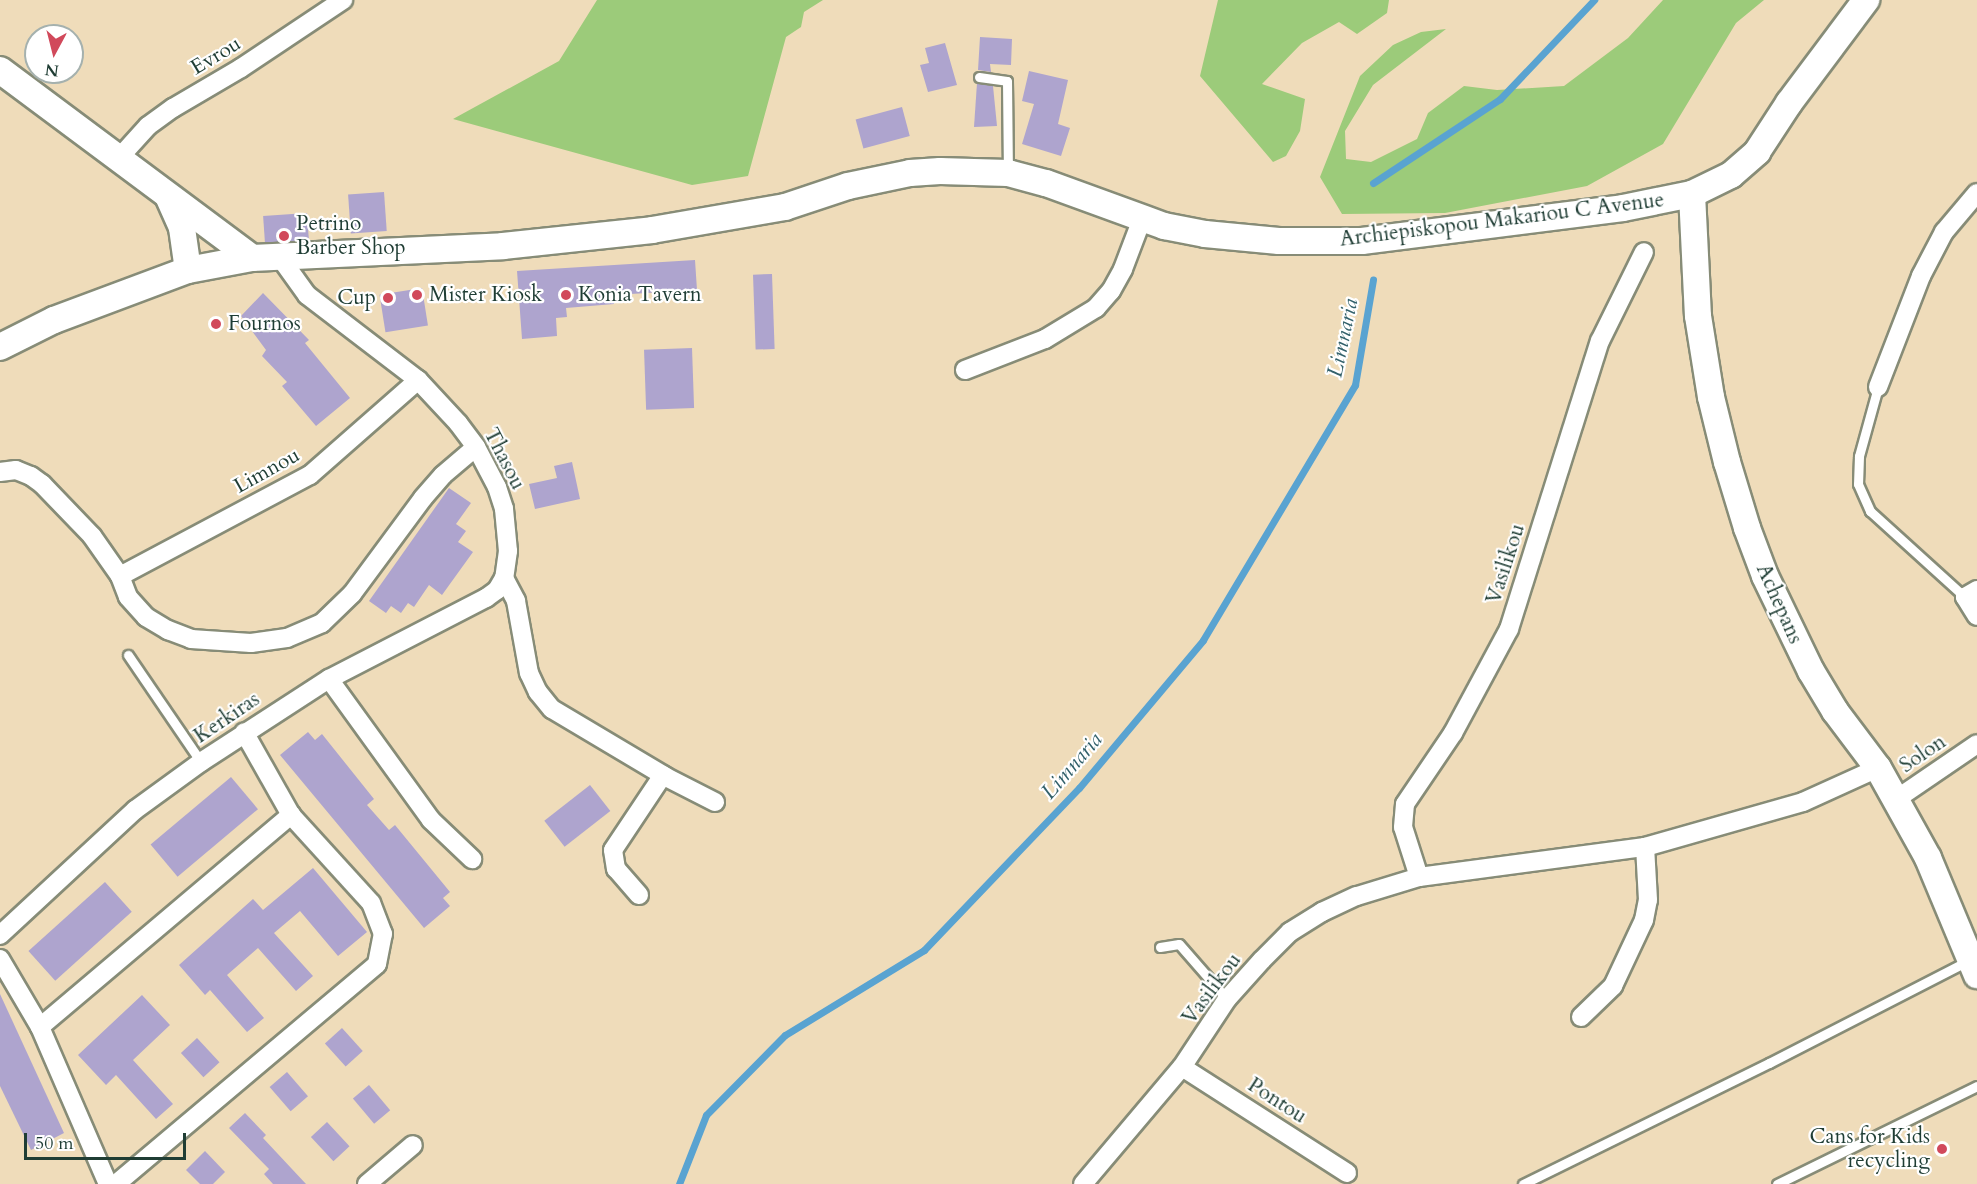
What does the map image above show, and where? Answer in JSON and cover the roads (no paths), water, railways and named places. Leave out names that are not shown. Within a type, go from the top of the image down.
[{"type":"main road","name":"Archiepiskopou Makariou C Avenue","points":[[0,346],[54,320],[188,270],[252,258],[550,242],[706,222],[785,207],[848,186],[909,173],[940,171],[1008,173],[1046,183],[1142,219],[1204,234],[1251,239],[1362,241],[1623,208],[1692,194],[1731,175],[1757,152],[1789,103],[1866,0]]},
{"type":"main road","points":[[0,70],[252,258]]},
{"type":"main road","points":[[167,194],[182,228],[188,270]]},
{"type":"main road","name":"Achepans","points":[[1692,194],[1698,316],[1711,397],[1747,528],[1765,576],[1811,671],[1835,711],[1878,768],[1941,885],[1974,967]]},
{"type":"street","name":"Evrou","points":[[119,158],[148,126],[173,108],[241,68],[343,0]]},
{"type":"street","points":[[1878,387],[1921,276],[1944,232],[1976,195]]},
{"type":"street","points":[[964,370],[1045,339],[1096,308],[1111,291],[1124,269],[1142,219]]},
{"type":"street","name":"Vasilikou","points":[[1419,877],[1403,827],[1405,804],[1454,733],[1509,629],[1600,341],[1644,252]]},
{"type":"street","name":"Thasou","points":[[279,256],[307,296],[418,380],[476,447],[497,487],[504,509],[508,551],[504,578]]},
{"type":"street","name":"Limnou","points":[[120,576],[310,475],[418,380]]},
{"type":"street","points":[[0,472],[16,470],[31,476],[42,484],[92,536],[120,576],[128,597],[146,617],[168,630],[191,639],[226,643],[261,643],[304,633],[322,623],[352,594],[423,498],[443,475],[476,447]]},
{"type":"street","points":[[504,578],[516,601],[529,673],[538,692],[552,709],[570,722],[663,775],[716,802]]},
{"type":"street","name":"Kerkiras","points":[[0,934],[135,810],[201,762],[329,679],[486,598],[497,590],[504,578]]},
{"type":"street","points":[[1971,594],[1977,616]]},
{"type":"street","points":[[329,679],[431,820],[472,859]]},
{"type":"street","points":[[117,1184],[377,964],[383,934],[371,903],[291,815],[244,732]]},
{"type":"street","name":"Solon","points":[[1895,800],[1977,744]]},
{"type":"street","name":"Vasilikou","points":[[1083,1184],[1182,1067],[1227,999],[1290,932],[1357,896],[1419,877],[1646,847],[1803,802],[1878,768]]},
{"type":"street","points":[[639,895],[616,869],[612,856],[613,850],[663,775]]},
{"type":"street","points":[[40,1027],[291,815]]},
{"type":"street","points":[[1581,1017],[1613,986],[1644,920],[1648,900],[1646,847]]},
{"type":"street","points":[[0,959],[40,1027],[108,1184]]},
{"type":"street","name":"Pontou","points":[[1182,1067],[1347,1173]]},
{"type":"street","points":[[367,1184],[413,1145]]},
{"type":"lane","points":[[979,77],[1008,81],[1008,173]]},
{"type":"lane","points":[[1878,387],[1859,456],[1858,484],[1870,512],[1971,594]]},
{"type":"lane","points":[[128,655],[201,762]]},
{"type":"lane","points":[[1160,947],[1179,944],[1227,999]]},
{"type":"lane","points":[[1523,1184],[1974,967]]},
{"type":"lane","points":[[1777,1184],[1977,1086]]},
{"type":"waterway","name":"Limnaria","points":[[1373,183],[1500,99],[1594,0]]},
{"type":"waterway","name":"Limnaria","points":[[679,1184],[706,1115],[785,1035],[924,950],[1079,788],[1203,640],[1355,385],[1373,280]]},
{"type":"place","name":"Petrino Barber Shop","points":[[284,236]]},
{"type":"place","name":"Mister Kiosk","points":[[417,295]]},
{"type":"place","name":"Konia Tavern","points":[[566,295]]},
{"type":"place","name":"Cup","points":[[388,298]]},
{"type":"place","name":"Fournos","points":[[216,324]]},
{"type":"place","name":"Cans for Kids recycling","points":[[1942,1149]]}]
